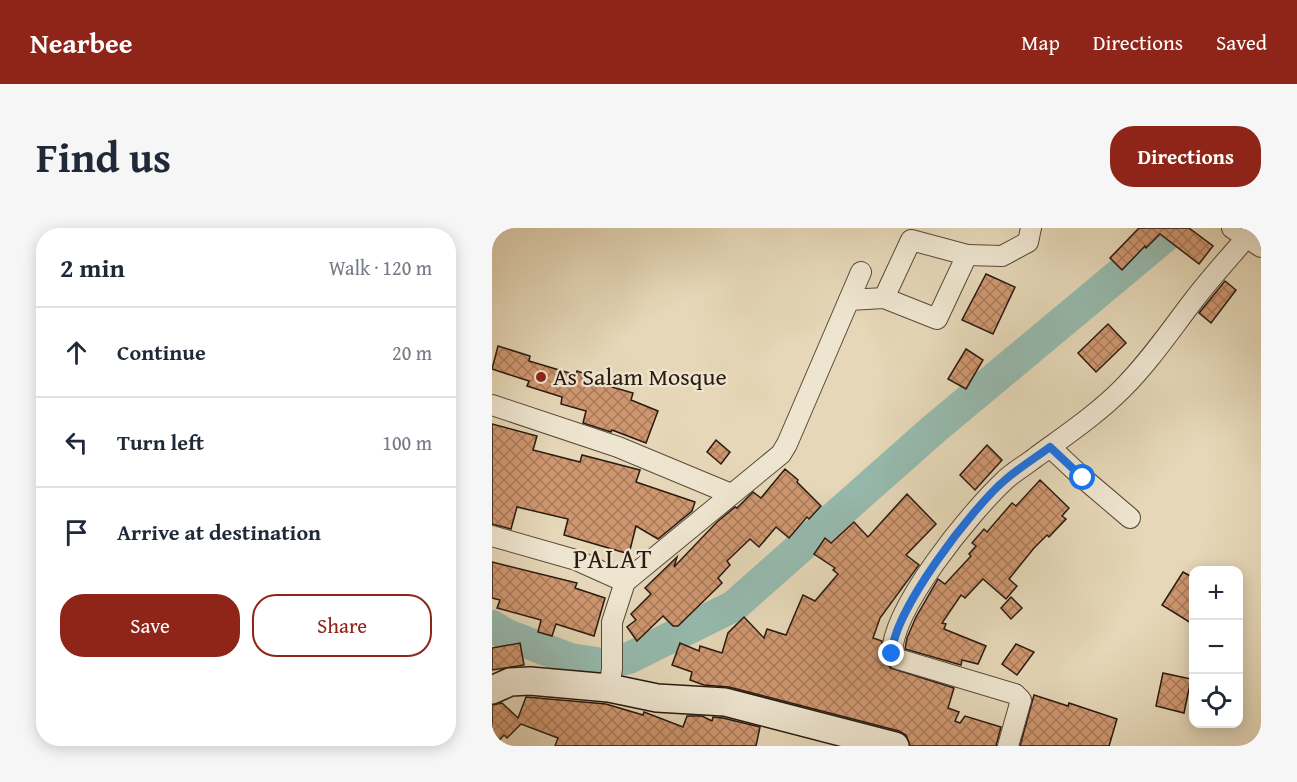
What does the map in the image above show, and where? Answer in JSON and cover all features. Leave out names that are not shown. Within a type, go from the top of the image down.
[{"type":"street","points":[[884,298],[911,240],[967,255],[1002,256],[1028,243],[1031,228]]},
{"type":"street","points":[[1008,746],[1021,700],[1015,694],[898,659],[892,654],[892,642],[905,612],[925,579],[964,525],[1004,480],[1089,417],[1128,382],[1156,352],[1195,298],[1249,235]]},
{"type":"street","points":[[849,300],[884,298],[937,319],[967,255]]},
{"type":"street","points":[[611,679],[612,622],[625,582],[781,454],[861,272]]},
{"type":"street","points":[[492,405],[618,447],[731,494]]},
{"type":"street","points":[[1050,447],[1130,518]]},
{"type":"street","points":[[492,536],[576,560],[625,582]]},
{"type":"street","points":[[492,690],[510,682],[611,679],[657,698],[725,702],[895,746]]},
{"type":"building","points":[[1139,228],[1189,228],[1213,246],[1199,264],[1160,234],[1122,270],[1110,258]]},
{"type":"building","points":[[986,274],[1015,287],[993,334],[962,320]]},
{"type":"building","points":[[1225,281],[1236,290],[1211,323],[1199,313]]},
{"type":"building","points":[[1108,324],[1126,343],[1096,372],[1078,353]]},
{"type":"building","points":[[498,346],[530,356],[529,361],[576,375],[577,371],[593,377],[591,381],[633,393],[631,400],[658,411],[646,443],[612,430],[611,432],[583,423],[586,411],[561,404],[562,397],[527,386],[529,381],[492,369]]},
{"type":"building","points":[[966,349],[983,360],[966,389],[948,379]]},
{"type":"building","points":[[492,424],[537,436],[533,450],[580,462],[582,455],[640,470],[636,482],[695,502],[692,511],[658,539],[636,526],[629,554],[564,535],[568,519],[517,507],[511,529],[492,524]]},
{"type":"building","points":[[716,440],[730,452],[721,464],[707,452]]},
{"type":"building","points":[[987,445],[1002,460],[975,490],[960,475]]},
{"type":"building","points":[[785,469],[821,506],[809,519],[807,517],[789,538],[776,527],[759,547],[750,539],[727,561],[730,565],[718,578],[722,583],[678,626],[673,626],[663,616],[637,641],[627,627],[636,620],[631,614],[651,594],[645,588],[677,557],[674,567],[717,522],[735,507],[737,508],[753,492],[761,498]]},
{"type":"building","points":[[1040,480],[1069,508],[1062,516],[1066,519],[1049,537],[1047,535],[1034,548],[1009,579],[1017,586],[1006,599],[983,579],[965,598],[961,595],[942,623],[946,624],[944,629],[986,646],[978,664],[962,660],[961,665],[905,649],[916,617],[938,579],[945,584],[971,556],[969,554],[976,546],[972,543],[984,529],[987,532],[1012,503],[1016,506]]},
{"type":"building","points":[[907,494],[936,524],[906,555],[919,565],[880,618],[873,638],[882,641],[881,658],[891,668],[954,688],[948,708],[959,712],[955,721],[960,723],[965,716],[1001,727],[996,746],[910,746],[906,735],[899,731],[729,687],[704,685],[690,680],[692,672],[672,665],[680,643],[699,651],[700,646],[722,653],[728,633],[744,617],[764,638],[767,629],[786,635],[803,595],[815,601],[838,574],[833,570],[835,568],[814,554],[825,538],[831,543],[854,522],[868,537]]},
{"type":"building","points":[[492,562],[577,583],[575,588],[605,598],[594,636],[556,624],[552,636],[538,632],[541,620],[497,608],[500,600],[492,598]]},
{"type":"building","points":[[1183,572],[1189,575],[1189,622],[1162,605]]},
{"type":"building","points":[[1011,597],[1022,608],[1011,619],[1001,608]]},
{"type":"building","points":[[520,643],[524,665],[492,670],[492,648]]},
{"type":"building","points":[[1016,644],[1034,652],[1017,675],[1002,664]]},
{"type":"building","points":[[1163,673],[1189,679],[1184,713],[1156,706]]},
{"type":"building","points":[[1034,695],[1068,706],[1069,703],[1117,719],[1109,746],[1020,746]]},
{"type":"building","points":[[526,697],[606,704],[643,715],[644,712],[683,727],[687,716],[702,716],[712,721],[713,717],[723,718],[760,727],[756,746],[555,746],[558,738],[521,724],[507,738],[504,735],[492,746],[492,705],[502,703],[518,718]]},
{"type":"waterway","points":[[492,626],[507,635],[570,659],[603,664],[629,658],[734,606],[934,429],[1175,228]]},
{"type":"place","name":"As Salam Mosque","points":[[541,377]]},
{"type":"district","name":"PALAT","points":[[613,559]]},
{"type":"route","points":[[892,654],[892,642],[905,612],[930,571],[964,525],[1004,480],[1050,447],[1083,478]]}]
